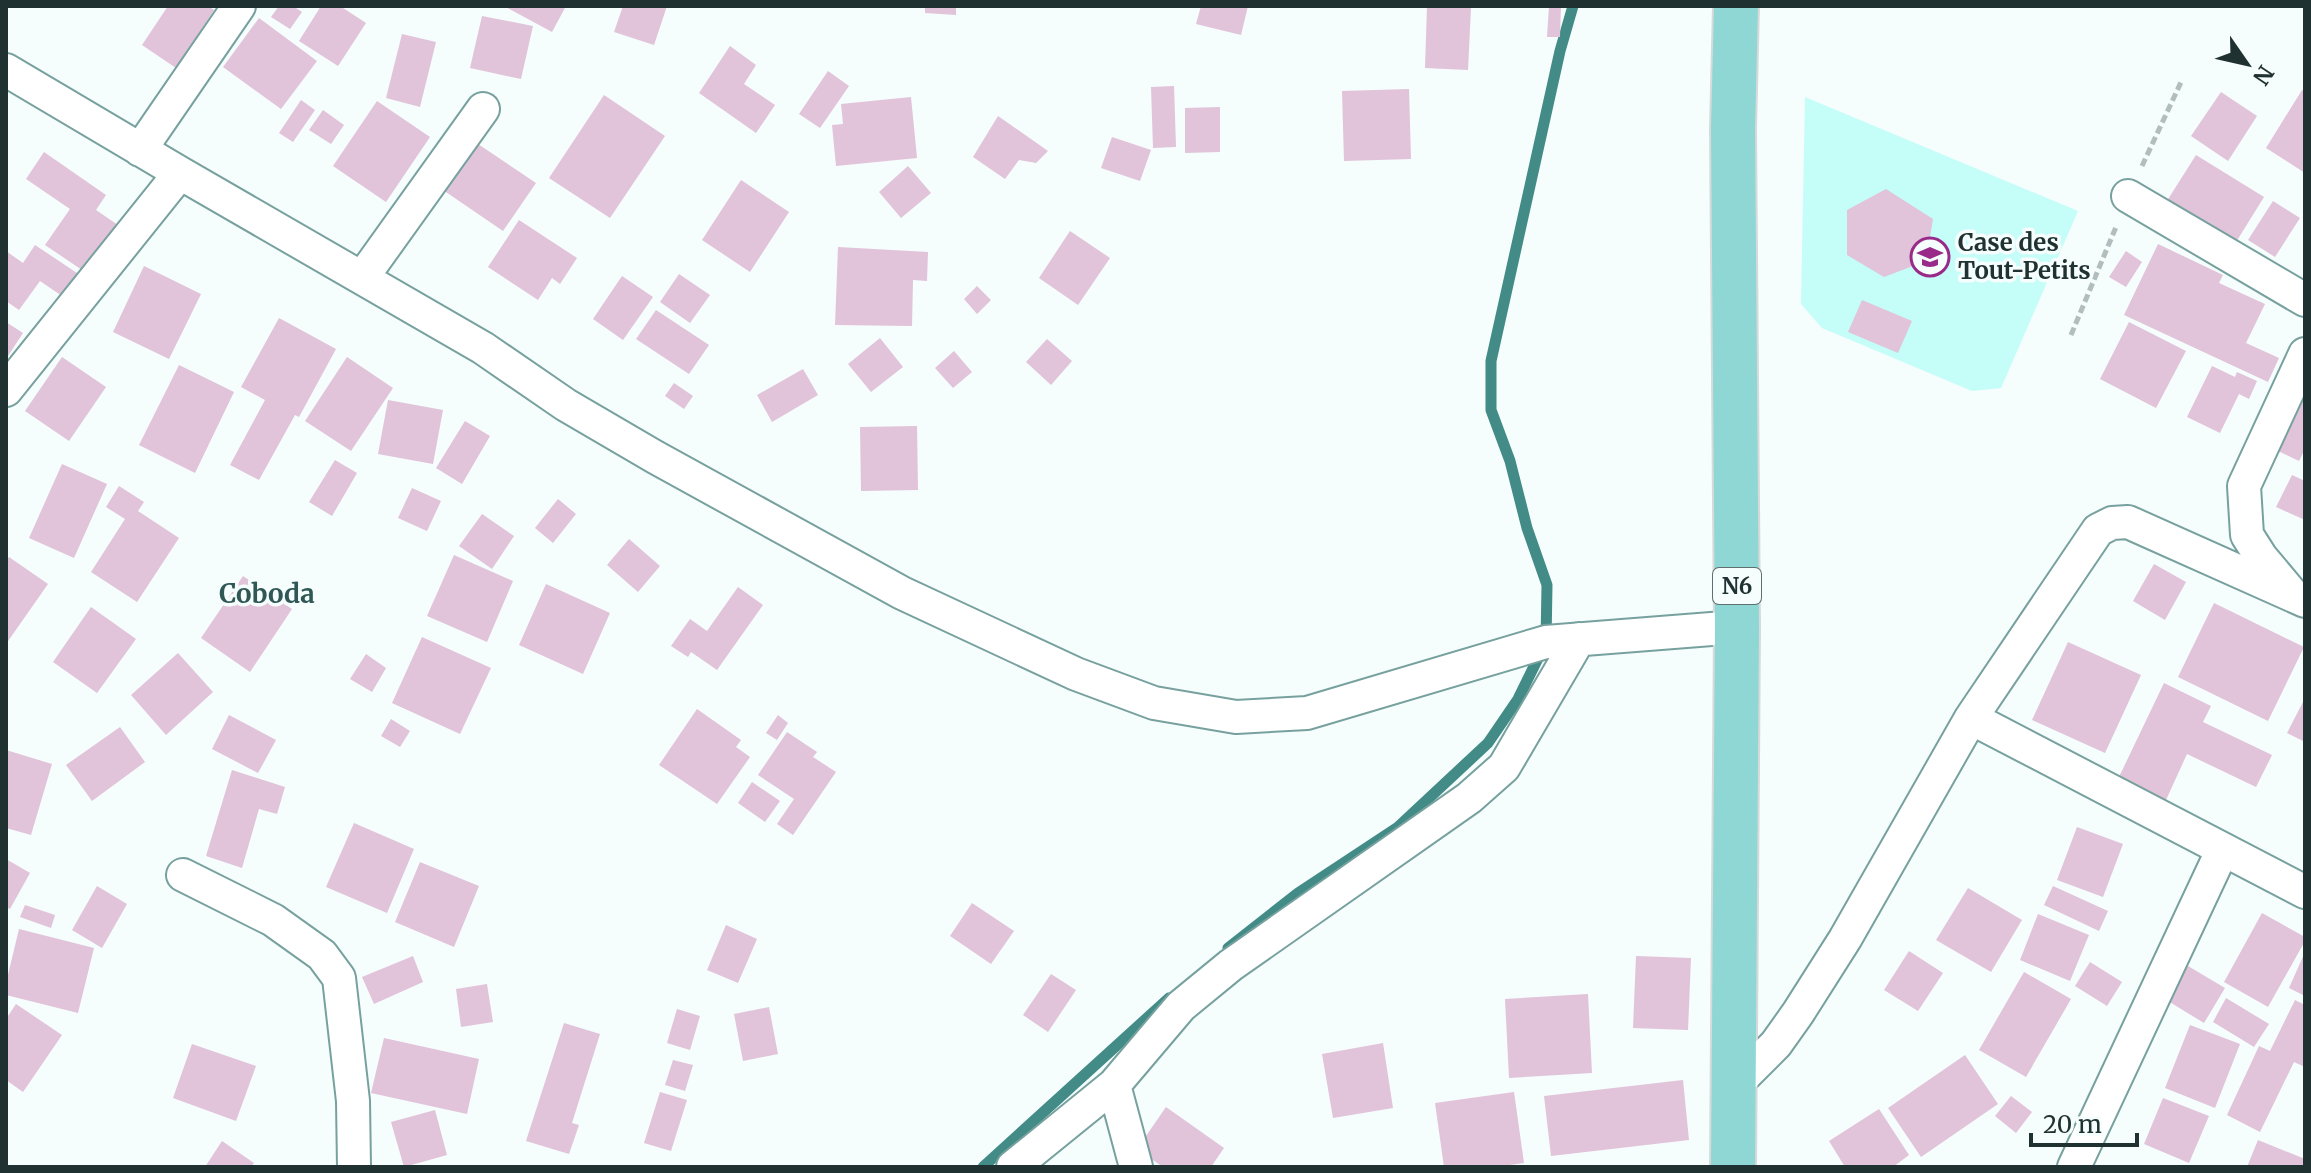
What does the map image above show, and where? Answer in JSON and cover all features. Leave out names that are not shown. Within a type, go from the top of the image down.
[{"type":"main road","name":"N6","points":[[1733,1167],[1737,627],[1733,145],[1736,6]]},
{"type":"street","points":[[140,150],[239,6]]},
{"type":"street","points":[[6,70],[483,348],[566,405],[642,450],[902,593],[1076,674],[1154,703],[1236,717],[1307,713],[1546,642],[1737,627]]},
{"type":"street","points":[[362,278],[483,109]]},
{"type":"street","points":[[6,390],[180,173]]},
{"type":"street","points":[[2128,196],[2305,300]]},
{"type":"street","points":[[2300,600],[2261,557],[2247,535],[2244,486],[2305,354]]},
{"type":"street","points":[[1732,1088],[1776,1044],[1798,1013],[1845,939],[1971,718],[2098,530],[2112,523],[2128,522],[2300,600]]},
{"type":"street","points":[[1013,1167],[1114,1085],[1181,1006],[1231,965],[1469,798],[1504,767],[1579,639]]},
{"type":"street","points":[[1971,718],[2305,892]]},
{"type":"street","points":[[2074,1167],[2222,851]]},
{"type":"street","points":[[183,875],[273,920],[322,955],[339,978],[353,1101],[354,1167]]},
{"type":"street","points":[[1114,1085],[1136,1167]]},
{"type":"shaded area","name":"Case des Tout-Petits","points":[[1805,97],[2078,211],[2001,388],[1972,391],[1822,328],[1801,304]]},
{"type":"building","points":[[168,6],[208,6],[214,10],[176,68],[142,45]]},
{"type":"building","points":[[279,6],[293,6],[302,12],[290,29],[271,17]]},
{"type":"building","points":[[321,6],[340,6],[366,23],[338,66],[299,41]]},
{"type":"building","points":[[504,6],[566,6],[552,32]]},
{"type":"building","points":[[623,6],[667,6],[654,45],[614,32]]},
{"type":"building","points":[[925,6],[956,6],[956,15],[925,13]]},
{"type":"building","points":[[1201,6],[1248,6],[1241,35],[1196,24]]},
{"type":"building","points":[[1427,6],[1471,8],[1468,70],[1425,68]]},
{"type":"building","points":[[1549,6],[1561,6],[1560,37],[1547,37]]},
{"type":"building","points":[[482,16],[533,26],[521,79],[470,68]]},
{"type":"building","points":[[259,18],[317,61],[281,109],[223,67]]},
{"type":"building","points":[[402,34],[436,42],[420,107],[386,98]]},
{"type":"building","points":[[730,46],[756,65],[744,84],[775,105],[756,133],[699,93]]},
{"type":"building","points":[[828,71],[849,86],[820,128],[799,114]]},
{"type":"building","points":[[1174,86],[1176,147],[1153,148],[1151,87]]},
{"type":"building","points":[[1409,89],[1411,159],[1344,161],[1342,91]]},
{"type":"building","points":[[2302,90],[2305,92],[2305,173],[2266,148]]},
{"type":"building","points":[[2221,92],[2257,116],[2228,161],[2191,136]]},
{"type":"building","points":[[604,95],[665,136],[610,218],[549,178]]},
{"type":"building","points":[[911,97],[917,158],[836,166],[832,125],[843,124],[841,104]]},
{"type":"building","points":[[301,100],[315,110],[293,142],[279,133]]},
{"type":"building","points":[[377,101],[430,137],[386,202],[333,166]]},
{"type":"building","points":[[1220,107],[1220,152],[1185,153],[1185,108]]},
{"type":"building","points":[[323,110],[344,125],[331,144],[309,130]]},
{"type":"building","points":[[998,116],[1048,151],[1036,163],[1019,160],[1005,179],[973,157]]},
{"type":"building","points":[[1112,137],[1151,150],[1140,181],[1101,168]]},
{"type":"building","points":[[475,142],[536,183],[503,231],[443,190]]},
{"type":"building","points":[[44,152],[106,195],[96,210],[118,225],[85,272],[45,245],[70,209],[26,179]]},
{"type":"building","points":[[2196,155],[2264,197],[2233,247],[2165,204]]},
{"type":"building","points":[[908,166],[931,193],[901,218],[879,192]]},
{"type":"building","points":[[741,180],[789,212],[750,272],[702,240]]},
{"type":"building","points":[[1886,189],[1933,219],[1926,261],[1884,277],[1847,255],[1847,210]]},
{"type":"building","points":[[2273,201],[2300,218],[2275,257],[2248,240]]},
{"type":"building","points":[[519,220],[577,258],[560,284],[552,278],[538,300],[488,267]]},
{"type":"building","points":[[1070,231],[1110,258],[1078,305],[1039,278]]},
{"type":"building","points":[[2158,244],[2223,275],[2219,283],[2265,304],[2246,343],[2279,358],[2268,382],[2124,315]]},
{"type":"building","points":[[35,245],[77,273],[62,296],[40,281],[19,310],[6,301],[6,251],[23,263]]},
{"type":"building","points":[[838,247],[928,252],[927,281],[913,280],[912,326],[835,325]]},
{"type":"building","points":[[2126,251],[2142,262],[2126,287],[2109,277]]},
{"type":"building","points":[[144,266],[201,294],[169,359],[113,332]]},
{"type":"building","points":[[679,274],[710,295],[690,323],[660,302]]},
{"type":"building","points":[[622,276],[653,297],[623,340],[593,319]]},
{"type":"building","points":[[977,286],[991,300],[977,314],[964,299]]},
{"type":"building","points":[[1862,300],[1912,321],[1898,353],[1848,332]]},
{"type":"building","points":[[656,310],[709,345],[689,374],[636,339]]},
{"type":"building","points":[[279,318],[336,349],[299,417],[295,415],[259,480],[230,465],[265,400],[241,387]]},
{"type":"building","points":[[6,322],[23,333],[6,359]]},
{"type":"building","points":[[2129,322],[2186,351],[2156,408],[2100,379]]},
{"type":"building","points":[[880,338],[903,367],[871,392],[848,364]]},
{"type":"building","points":[[1047,339],[1072,361],[1051,385],[1026,362]]},
{"type":"building","points":[[954,351],[972,372],[953,388],[935,368]]},
{"type":"building","points":[[62,357],[106,387],[69,441],[25,411]]},
{"type":"building","points":[[347,357],[393,388],[351,451],[305,421]]},
{"type":"building","points":[[179,365],[234,392],[195,473],[139,445]]},
{"type":"building","points":[[2212,366],[2235,377],[2237,372],[2257,381],[2249,399],[2239,394],[2220,433],[2187,417]]},
{"type":"building","points":[[803,369],[818,395],[772,422],[757,395]]},
{"type":"building","points":[[674,383],[693,396],[684,409],[665,396]]},
{"type":"building","points":[[2301,396],[2305,398],[2305,449],[2299,461],[2276,450]]},
{"type":"building","points":[[388,400],[443,410],[433,464],[378,454]]},
{"type":"building","points":[[465,421],[490,436],[462,484],[436,468]]},
{"type":"building","points":[[917,426],[918,490],[861,491],[860,427]]},
{"type":"building","points":[[335,460],[357,473],[332,516],[309,502]]},
{"type":"building","points":[[62,464],[107,484],[74,558],[29,538]]},
{"type":"building","points":[[2292,475],[2305,481],[2305,520],[2276,507]]},
{"type":"building","points":[[119,486],[144,502],[138,511],[179,538],[137,602],[91,572],[125,519],[106,507]]},
{"type":"building","points":[[412,488],[441,501],[427,531],[398,518]]},
{"type":"building","points":[[558,499],[576,514],[553,543],[535,528]]},
{"type":"building","points":[[482,514],[514,536],[492,569],[459,546]]},
{"type":"building","points":[[629,539],[660,566],[638,592],[607,565]]},
{"type":"building","points":[[454,555],[513,581],[487,642],[427,616]]},
{"type":"building","points":[[9,557],[48,584],[6,644],[6,562]]},
{"type":"building","points":[[2154,564],[2186,582],[2165,620],[2133,601]]},
{"type":"building","points":[[243,576],[292,609],[250,672],[201,638]]},
{"type":"building","points":[[546,584],[610,613],[583,674],[519,645]]},
{"type":"building","points":[[738,587],[763,605],[717,670],[691,652],[688,657],[671,646],[690,619],[707,631]]},
{"type":"building","points":[[2214,603],[2304,647],[2268,721],[2178,677]]},
{"type":"building","points":[[91,607],[136,639],[97,693],[53,662]]},
{"type":"building","points":[[422,637],[491,668],[460,734],[392,703]]},
{"type":"building","points":[[2068,642],[2141,675],[2105,753],[2032,720]]},
{"type":"building","points":[[178,653],[213,692],[166,735],[131,695]]},
{"type":"building","points":[[366,654],[386,668],[372,692],[350,679]]},
{"type":"building","points":[[2164,683],[2211,706],[2203,722],[2272,755],[2256,787],[2187,754],[2166,800],[2119,777]]},
{"type":"building","points":[[2305,698],[2305,742],[2287,733]]},
{"type":"building","points":[[697,709],[741,740],[736,747],[750,757],[717,804],[659,765]]},
{"type":"building","points":[[229,715],[276,740],[258,773],[212,749]]},
{"type":"building","points":[[778,715],[788,723],[777,740],[766,733]]},
{"type":"building","points":[[391,719],[410,731],[400,747],[381,736]]},
{"type":"building","points":[[120,727],[145,762],[92,801],[66,765]]},
{"type":"building","points":[[787,732],[817,752],[813,757],[836,772],[793,835],[777,824],[794,799],[758,775]]},
{"type":"building","points":[[6,750],[52,764],[31,835],[6,828]]},
{"type":"building","points":[[232,770],[285,787],[277,814],[259,809],[242,868],[206,856]]},
{"type":"building","points":[[752,782],[780,801],[765,822],[738,803]]},
{"type":"building","points":[[354,823],[414,849],[387,913],[326,887]]},
{"type":"building","points":[[2077,827],[2123,844],[2103,897],[2057,880]]},
{"type":"building","points":[[6,859],[30,873],[10,909],[6,907]]},
{"type":"building","points":[[420,862],[479,886],[454,947],[395,922]]},
{"type":"building","points":[[97,886],[127,904],[102,948],[72,930]]},
{"type":"building","points":[[2053,886],[2108,911],[2099,931],[2044,905]]},
{"type":"building","points":[[1968,888],[2022,920],[1991,972],[1936,940]]},
{"type":"building","points":[[972,903],[1014,931],[991,964],[950,936]]},
{"type":"building","points":[[25,905],[55,915],[51,928],[20,917]]},
{"type":"building","points":[[2262,913],[2305,937],[2268,1007],[2224,982]]},
{"type":"building","points":[[2038,914],[2089,935],[2070,981],[2020,960]]},
{"type":"building","points":[[726,925],[757,939],[738,983],[707,970]]},
{"type":"building","points":[[19,929],[94,948],[78,1013],[6,995]]},
{"type":"building","points":[[1909,951],[1943,973],[1918,1011],[1884,990]]},
{"type":"building","points":[[2305,952],[2305,996],[2289,988]]},
{"type":"building","points":[[413,956],[423,982],[374,1004],[362,977]]},
{"type":"building","points":[[1636,956],[1691,958],[1688,1030],[1633,1028]]},
{"type":"building","points":[[2090,962],[2122,982],[2107,1006],[2075,986]]},
{"type":"building","points":[[2183,963],[2225,988],[2204,1023],[2163,998]]},
{"type":"building","points":[[2024,972],[2071,999],[2026,1077],[1979,1050]]},
{"type":"building","points":[[1051,974],[1076,990],[1048,1032],[1023,1015]]},
{"type":"building","points":[[487,984],[493,1022],[461,1027],[456,989]]},
{"type":"building","points":[[1588,994],[1592,1073],[1509,1078],[1505,999]]},
{"type":"building","points":[[2226,998],[2269,1024],[2254,1047],[2213,1022]]},
{"type":"building","points":[[2295,1000],[2305,1005],[2305,1067],[2294,1062],[2260,1132],[2227,1115],[2259,1046],[2270,1051]]},
{"type":"building","points":[[16,1004],[62,1035],[23,1092],[6,1080],[6,1019]]},
{"type":"building","points":[[769,1007],[778,1054],[743,1061],[734,1014]]},
{"type":"building","points":[[677,1009],[700,1016],[690,1050],[667,1043]]},
{"type":"building","points":[[564,1023],[600,1034],[572,1123],[579,1125],[569,1154],[526,1141]]},
{"type":"building","points":[[2190,1025],[2240,1044],[2215,1108],[2165,1088]]},
{"type":"building","points":[[384,1038],[479,1059],[467,1114],[371,1093]]},
{"type":"building","points":[[1383,1043],[1393,1108],[1333,1118],[1322,1054]]},
{"type":"building","points":[[192,1044],[256,1066],[236,1121],[173,1098]]},
{"type":"building","points":[[1965,1055],[1998,1104],[1921,1157],[1888,1108]]},
{"type":"building","points":[[673,1060],[693,1065],[685,1091],[665,1085]]},
{"type":"building","points":[[1683,1080],[1689,1140],[1551,1156],[1544,1096]]},
{"type":"building","points":[[660,1092],[687,1100],[671,1151],[644,1143]]},
{"type":"building","points":[[1514,1092],[1524,1163],[1495,1167],[1444,1167],[1435,1103]]},
{"type":"building","points":[[2011,1096],[2032,1112],[2016,1133],[1995,1116]]},
{"type":"building","points":[[2163,1098],[2209,1116],[2189,1163],[2144,1144]]},
{"type":"building","points":[[1166,1107],[1224,1148],[1211,1167],[1163,1167],[1137,1149]]},
{"type":"building","points":[[1879,1109],[1909,1155],[1893,1167],[1845,1167],[1829,1141]]},
{"type":"building","points":[[435,1110],[447,1155],[404,1167],[391,1122]]},
{"type":"building","points":[[2258,1140],[2305,1159],[2304,1167],[2247,1167]]},
{"type":"building","points":[[222,1141],[254,1163],[251,1167],[205,1167]]},
{"type":"waterway","points":[[1228,948],[1298,893],[1398,827],[1488,743],[1518,699],[1546,642],[1547,585],[1527,528],[1510,461],[1491,410],[1491,361],[1560,51],[1573,6]]},
{"type":"waterway","points":[[983,1167],[1169,998]]},
{"type":"place","name":"Case des Tout-Petits","points":[[1930,257]]},
{"type":"district","name":"Coboda","points":[[267,594]]}]
